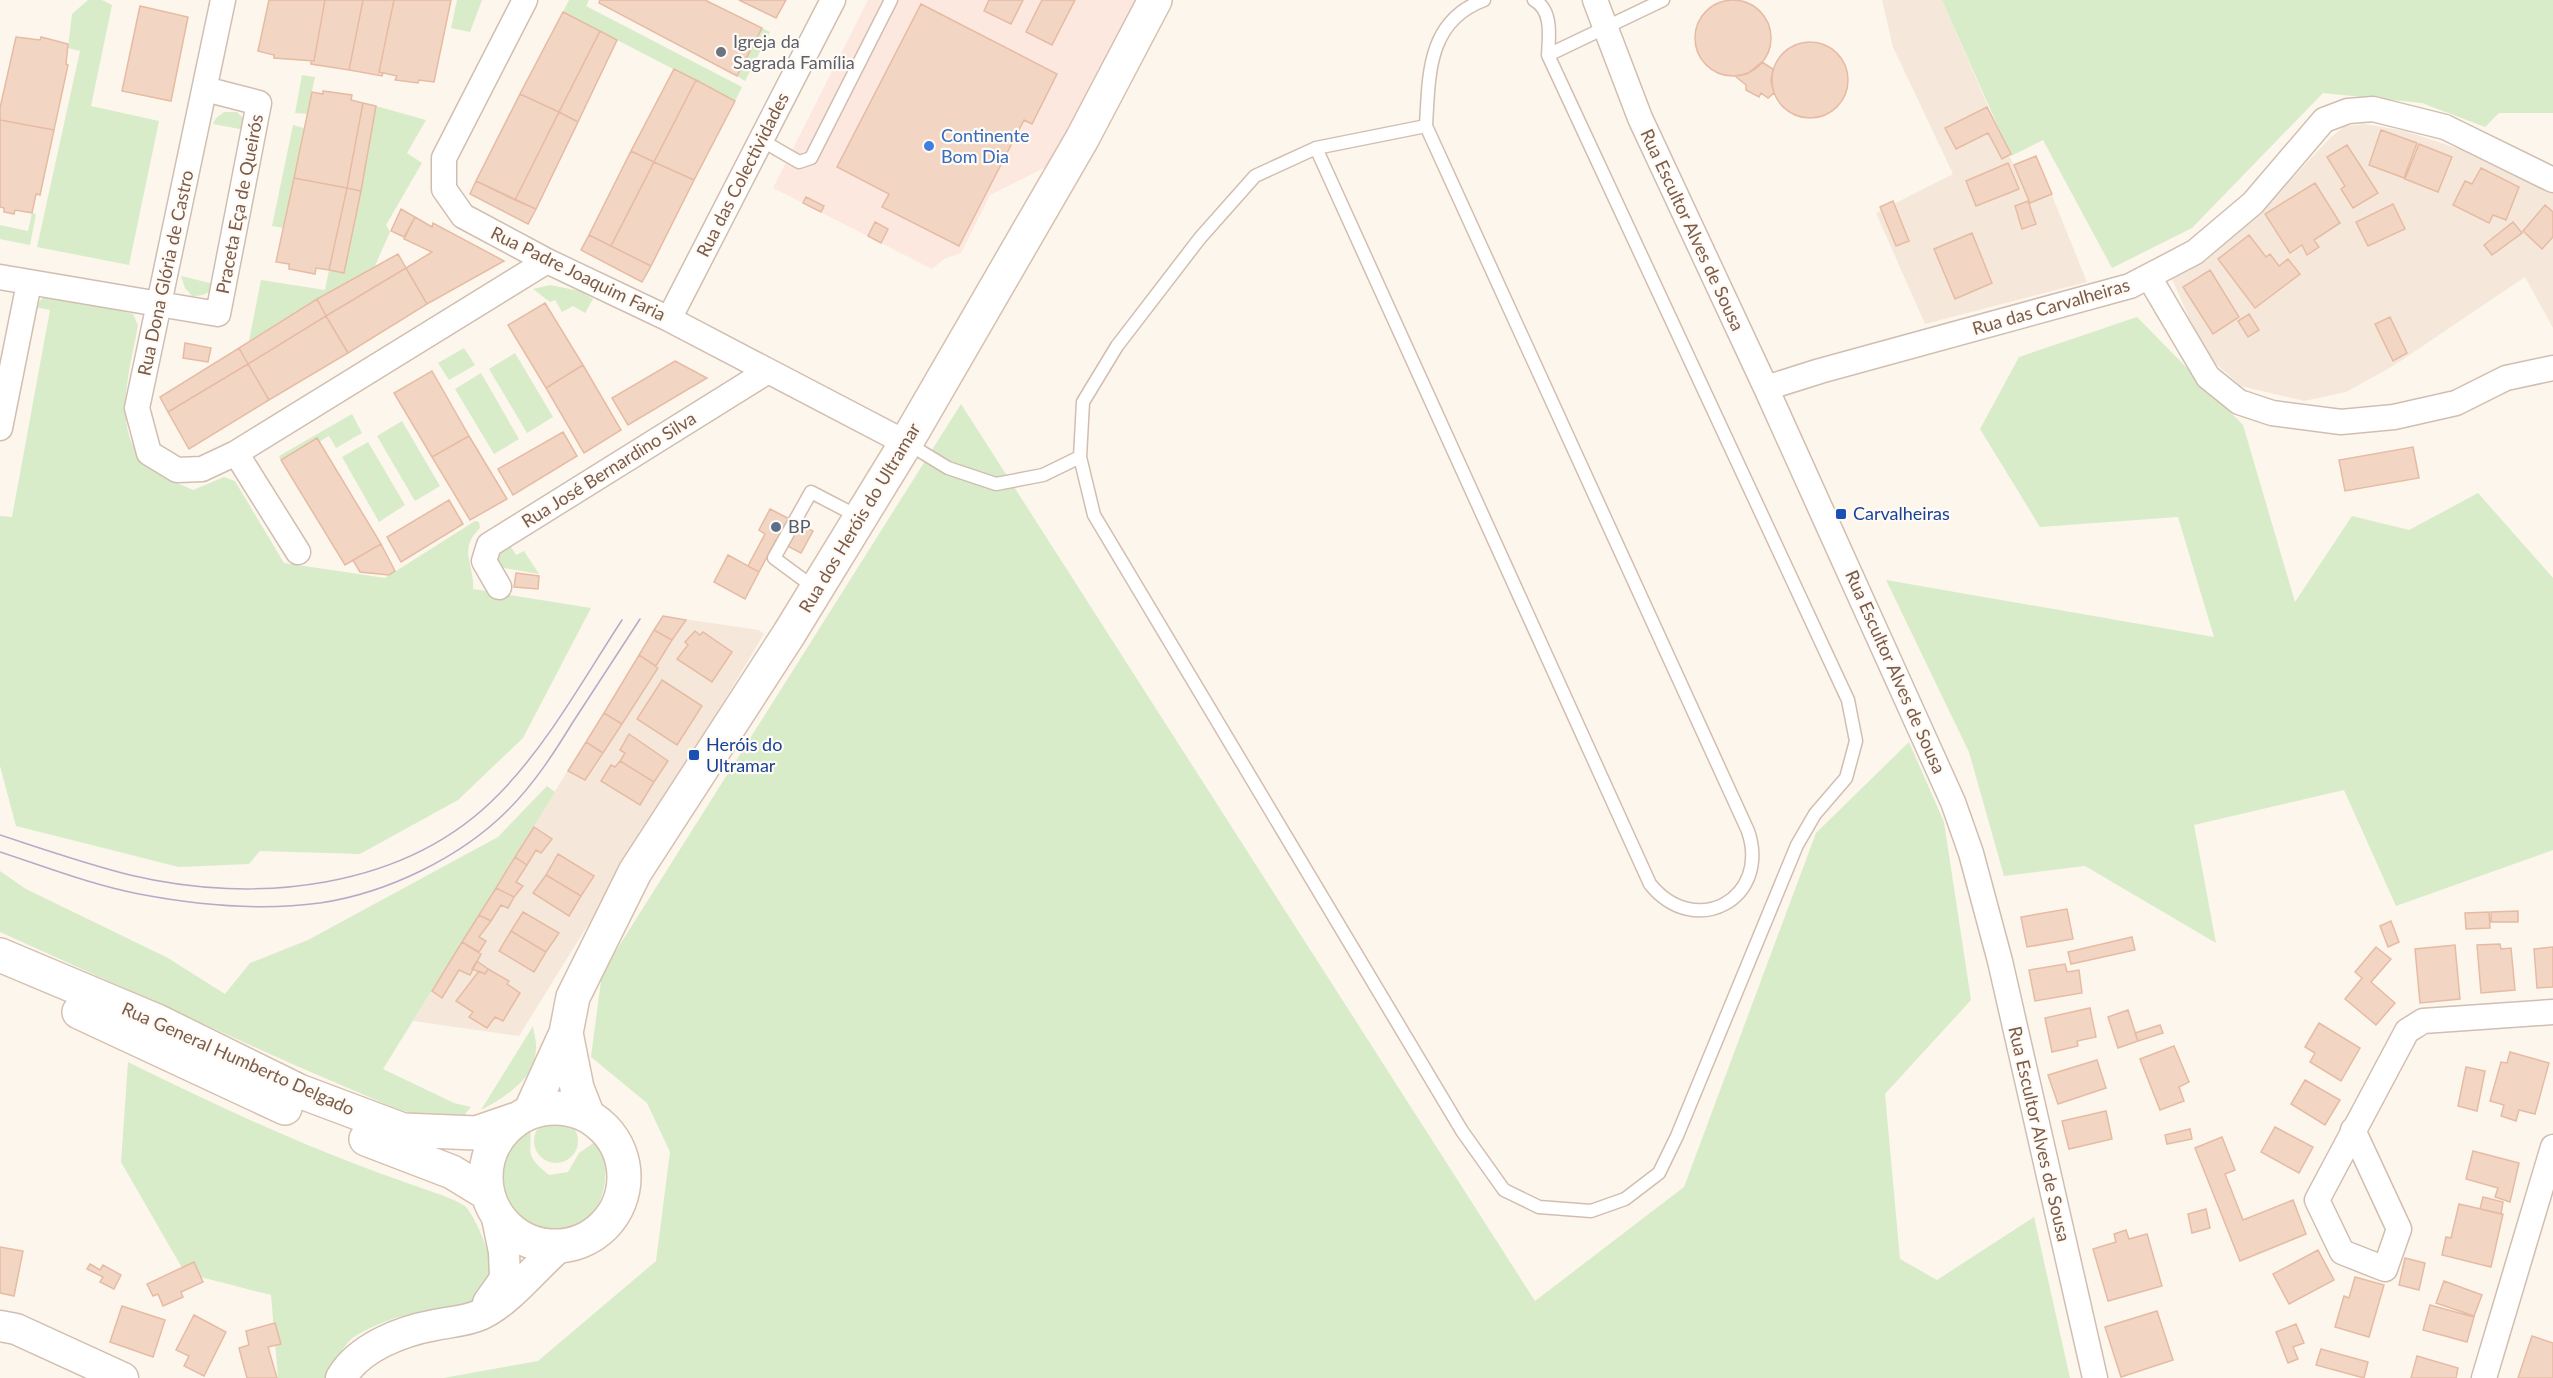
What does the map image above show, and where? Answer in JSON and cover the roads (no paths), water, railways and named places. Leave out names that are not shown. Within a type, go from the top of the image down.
[{"type":"main road","name":"Rua dos Heróis do Ultramar","points":[[523,1115],[566,1034],[573,997],[635,872],[861,518],[1082,139],[1155,0]]},
{"type":"main road","name":"Rua General Humberto Delgado","points":[[0,955],[157,1021],[299,1091],[403,1130],[476,1133],[523,1115]]},
{"type":"main road","name":"Rua General Humberto Delgado","points":[[0,977],[274,1103],[444,1168],[492,1203]]},
{"type":"main road","name":"Rua dos Heróis do Ultramar","points":[[566,1034],[578,1088],[588,1116]]},
{"type":"main road","points":[[549,1107],[569,1109],[588,1116],[606,1130],[618,1148],[624,1169],[623,1191],[615,1212],[601,1229],[582,1241],[560,1246],[542,1245],[524,1239],[508,1228],[492,1203],[486,1172],[490,1151],[501,1133],[523,1115],[549,1107]]},
{"type":"street","name":"Rua Dona Glória de Castro","points":[[223,0],[137,408],[150,453],[177,470],[202,469],[236,453],[547,261]]},
{"type":"street","name":"Rua Padre Joaquim Faria","points":[[525,0],[444,159],[444,189],[463,216],[547,261],[669,319],[906,442]]},
{"type":"street","name":"Rua das Colectividades","points":[[669,319],[832,0]]},
{"type":"street","name":"Rua Escultor Alves de Sousa","points":[[1595,0],[1640,118],[1936,760],[1971,853],[2000,961],[2095,1378]]},
{"type":"street","name":"Praceta Eça de Queirós","points":[[0,277],[218,314],[260,103],[205,89]]},
{"type":"street","name":"Rua das Carvalheiras","points":[[1766,388],[2130,286],[2149,277],[2195,252],[2253,203],[2324,120],[2348,111],[2373,109],[2445,128],[2553,180]]},
{"type":"street","points":[[2149,277],[2208,377],[2239,402],[2272,413],[2341,422],[2394,417],[2456,403],[2506,378],[2553,368]]},
{"type":"street","points":[[0,428],[30,283]]},
{"type":"street","name":"Rua José Bernardino Silva","points":[[499,587],[484,561],[489,545],[768,371]]},
{"type":"street","points":[[236,453],[298,552]]},
{"type":"street","points":[[2353,1130],[2399,1229],[2385,1269],[2342,1252],[2317,1200],[2353,1130],[2407,1032],[2423,1021],[2553,1012]]},
{"type":"street","points":[[2484,1378],[2547,1189],[2553,1147]]},
{"type":"street","points":[[479,1316],[505,1279],[504,1252],[492,1203]]},
{"type":"street","points":[[341,1378],[347,1369],[378,1343],[431,1325],[479,1316],[498,1305],[560,1246]]},
{"type":"street","points":[[0,1326],[16,1329],[123,1378]]},
{"type":"lane","points":[[760,140],[799,162],[811,158],[891,0]]},
{"type":"lane","points":[[1316,148],[1650,884],[1659,896],[1671,904],[1688,910],[1706,911],[1720,907],[1738,894],[1750,876],[1753,852],[1748,831],[1426,126],[1433,50],[1452,21],[1484,0]]},
{"type":"lane","points":[[1426,126],[1316,148],[1255,176],[1200,238],[1117,346],[1083,402],[1080,457],[1094,515],[1462,1131],[1504,1190],[1539,1207],[1591,1211],[1625,1199],[1659,1173],[1677,1136],[1797,845],[1815,814],[1846,778],[1856,741],[1848,700],[1548,55],[1549,23],[1541,4],[1534,0]]},
{"type":"lane","points":[[1548,55],[1663,0]]},
{"type":"lane","points":[[906,442],[948,468],[996,484],[1043,475],[1080,457]]},
{"type":"lane","points":[[816,590],[774,558],[811,492],[861,518]]},
{"type":"tram line","points":[[0,852],[104,886],[139,894],[229,906],[275,907],[320,903],[371,891],[396,882],[445,858],[468,843],[508,810],[551,757],[640,619]]},
{"type":"tram line","points":[[0,835],[114,871],[178,884],[227,888],[277,888],[326,882],[374,870],[420,851],[462,826],[499,794],[534,754],[622,620]]},
{"type":"place","name":"Igreja da Sagrada Família","points":[[721,52]]},
{"type":"place","name":"Continente Bom Dia","points":[[929,146]]},
{"type":"place","name":"Carvalheiras","points":[[1841,514]]},
{"type":"place","name":"BP","points":[[776,527]]},
{"type":"place","name":"Heróis do Ultramar","points":[[694,755]]}]
